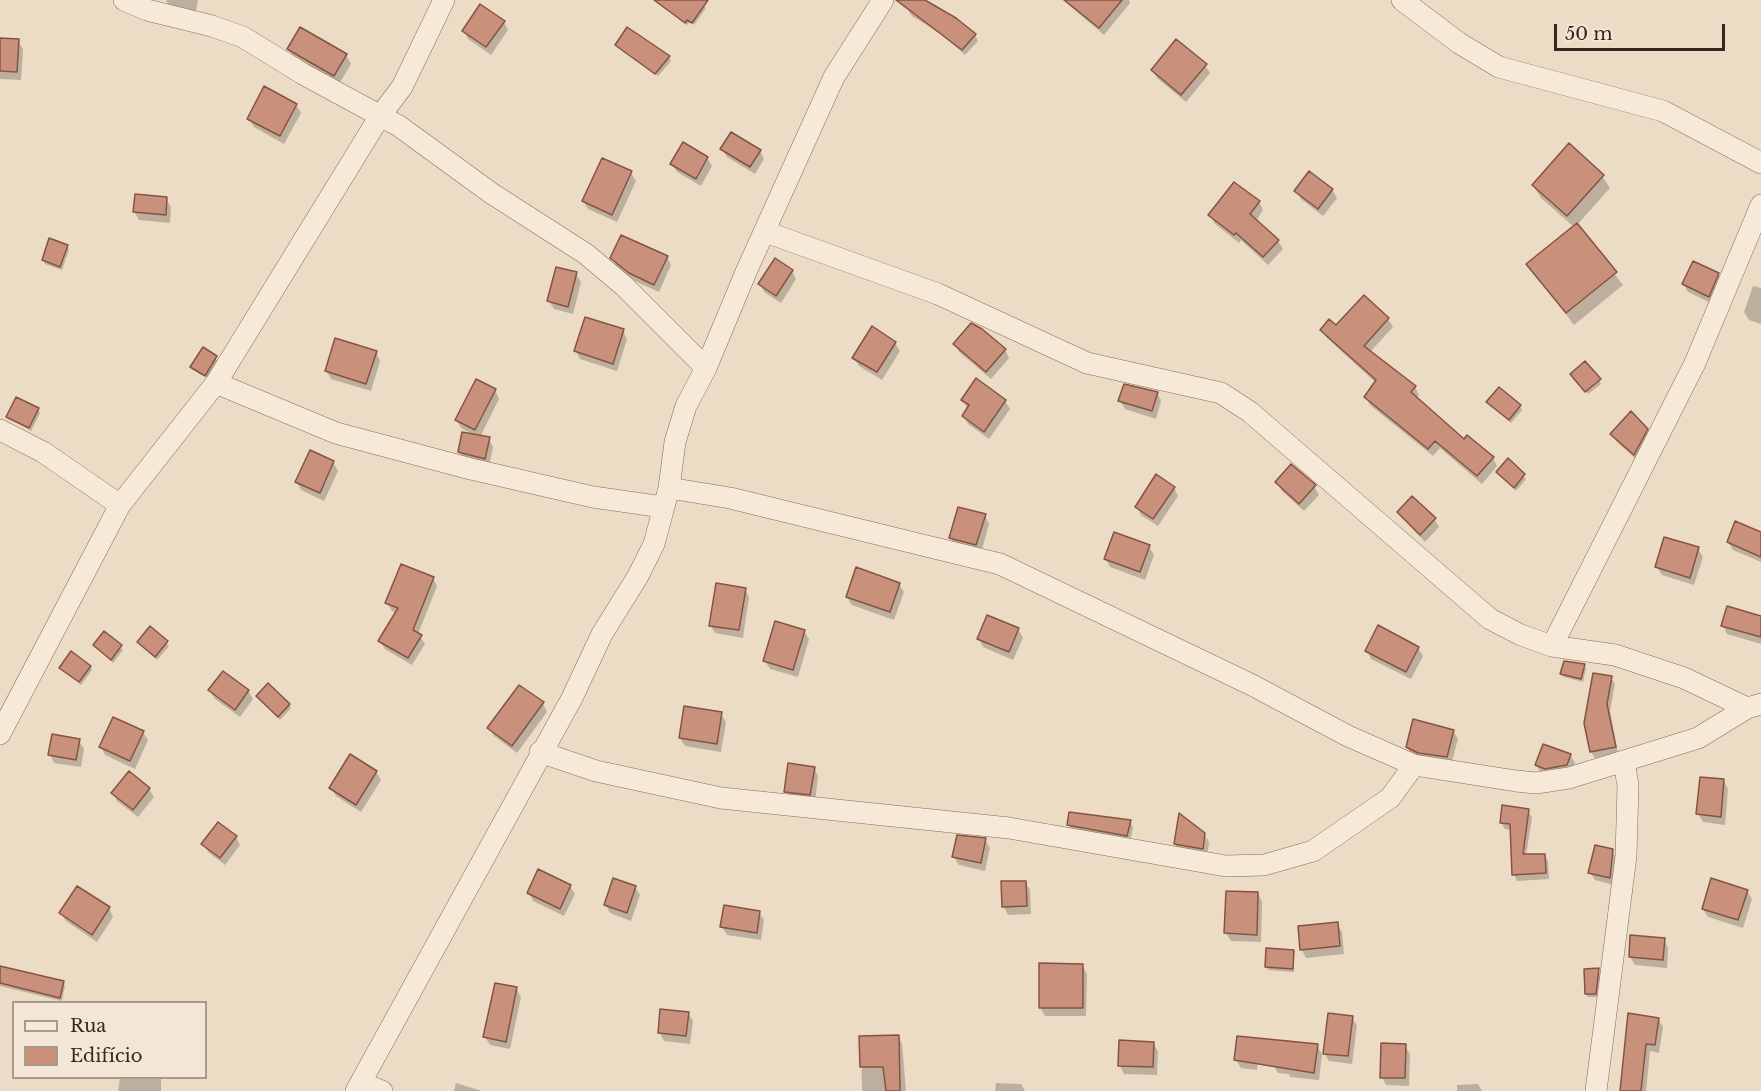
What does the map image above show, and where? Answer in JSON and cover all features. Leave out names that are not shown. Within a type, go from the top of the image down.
[{"type":"street","points":[[124,0],[147,10],[212,26],[243,37],[303,74],[399,126],[491,193],[586,254],[624,286],[706,368]]},
{"type":"street","points":[[0,734],[120,505],[216,383],[380,116],[402,87],[444,0]]},
{"type":"street","points":[[382,1091],[359,1087],[540,752],[572,698],[602,634],[638,576],[654,544],[666,497],[675,442],[686,406],[706,368],[834,77],[883,0]]},
{"type":"street","points":[[1402,0],[1459,43],[1499,67],[1663,111],[1692,124],[1761,164]]},
{"type":"street","points":[[1552,645],[1695,363],[1761,205]]},
{"type":"street","points":[[765,232],[938,294],[1052,349],[1087,363],[1221,393],[1250,412],[1490,619],[1521,635],[1552,645],[1615,655],[1684,678],[1754,706]]},
{"type":"street","points":[[216,383],[336,433],[471,469],[593,497],[730,498],[1000,564],[1252,685],[1348,736],[1414,765],[1536,783],[1569,778],[1698,738],[1754,706]]},
{"type":"street","points":[[0,430],[43,452],[120,505]]},
{"type":"street","points":[[540,752],[596,771],[721,798],[1009,828],[1226,866],[1264,865],[1312,851],[1390,798],[1414,765]]},
{"type":"street","points":[[1596,1091],[1626,856],[1628,786],[1624,761]]},
{"type":"building","points":[[654,0],[708,0],[692,23],[687,20],[685,23]]},
{"type":"building","points":[[896,0],[925,0],[956,18],[976,34],[962,50]]},
{"type":"building","points":[[1064,0],[1122,0],[1099,28]]},
{"type":"building","points":[[480,4],[505,21],[486,47],[462,31]]},
{"type":"building","points":[[300,27],[347,54],[334,76],[287,49]]},
{"type":"building","points":[[627,27],[670,56],[655,74],[615,45]]},
{"type":"building","points":[[0,38],[19,39],[17,72],[0,71]]},
{"type":"building","points":[[1176,39],[1207,64],[1181,95],[1151,70]]},
{"type":"building","points":[[264,86],[297,104],[280,136],[247,119]]},
{"type":"building","points":[[731,132],[761,150],[750,167],[720,149]]},
{"type":"building","points":[[683,142],[708,157],[696,179],[670,164]]},
{"type":"building","points":[[1569,143],[1604,175],[1567,216],[1532,185]]},
{"type":"building","points":[[602,158],[632,171],[612,215],[582,201]]},
{"type":"building","points":[[1309,171],[1333,189],[1318,209],[1294,191]]},
{"type":"building","points":[[1234,182],[1260,201],[1250,214],[1279,240],[1263,257],[1236,233],[1234,235],[1208,215]]},
{"type":"building","points":[[135,194],[167,197],[166,215],[133,212]]},
{"type":"building","points":[[1577,223],[1617,272],[1566,313],[1526,264]]},
{"type":"building","points":[[621,235],[668,256],[654,285],[629,273],[610,258]]},
{"type":"building","points":[[49,238],[68,245],[60,267],[42,260]]},
{"type":"building","points":[[775,258],[793,270],[776,296],[758,284]]},
{"type":"building","points":[[1693,261],[1719,273],[1709,297],[1682,284]]},
{"type":"building","points":[[556,267],[577,272],[568,307],[547,301]]},
{"type":"building","points":[[1364,295],[1389,318],[1364,346],[1416,386],[1411,392],[1464,439],[1467,435],[1494,457],[1477,476],[1435,441],[1428,449],[1364,397],[1376,380],[1320,330],[1329,319],[1336,325]]},
{"type":"building","points":[[585,317],[624,329],[613,364],[574,351]]},
{"type":"building","points":[[971,323],[1006,349],[986,372],[953,344]]},
{"type":"building","points":[[872,326],[896,342],[877,372],[852,358]]},
{"type":"building","points":[[335,338],[377,351],[366,384],[325,371]]},
{"type":"building","points":[[203,347],[217,356],[205,376],[190,367]]},
{"type":"building","points":[[1585,361],[1601,379],[1585,392],[1570,374]]},
{"type":"building","points":[[976,378],[1006,400],[984,432],[962,416],[969,405],[961,400]]},
{"type":"building","points":[[476,379],[496,389],[475,430],[455,420]]},
{"type":"building","points":[[1124,384],[1158,392],[1152,411],[1118,401]]},
{"type":"building","points":[[1499,387],[1521,405],[1509,420],[1486,402]]},
{"type":"building","points":[[16,397],[39,408],[29,428],[6,417]]},
{"type":"building","points":[[1631,411],[1648,429],[1634,455],[1610,434]]},
{"type":"building","points":[[462,432],[490,437],[485,459],[458,452]]},
{"type":"building","points":[[310,450],[334,461],[320,493],[295,482]]},
{"type":"building","points":[[1508,458],[1525,474],[1514,488],[1496,472]]},
{"type":"building","points":[[1291,464],[1316,485],[1299,504],[1275,482]]},
{"type":"building","points":[[1156,474],[1175,487],[1153,519],[1135,507]]},
{"type":"building","points":[[1412,496],[1436,518],[1420,535],[1397,512]]},
{"type":"building","points":[[958,507],[986,514],[976,545],[949,538]]},
{"type":"building","points":[[1735,521],[1761,532],[1761,557],[1727,542]]},
{"type":"building","points":[[1114,532],[1150,545],[1140,572],[1104,559]]},
{"type":"building","points":[[1664,537],[1699,547],[1690,578],[1655,567]]},
{"type":"building","points":[[401,564],[434,577],[413,630],[422,635],[408,658],[378,641],[398,608],[385,603]]},
{"type":"building","points":[[856,567],[900,583],[890,612],[846,597]]},
{"type":"building","points":[[716,583],[746,588],[739,630],[709,626]]},
{"type":"building","points":[[1727,606],[1761,616],[1761,637],[1721,626]]},
{"type":"building","points":[[987,615],[1019,628],[1009,652],[977,639]]},
{"type":"building","points":[[775,621],[805,630],[793,670],[763,661]]},
{"type":"building","points":[[1378,625],[1419,647],[1406,672],[1365,651]]},
{"type":"building","points":[[150,626],[168,641],[155,657],[137,642]]},
{"type":"building","points":[[104,631],[122,645],[111,660],[93,645]]},
{"type":"building","points":[[71,651],[91,666],[79,682],[59,668]]},
{"type":"building","points":[[1564,661],[1585,664],[1581,679],[1560,674]]},
{"type":"building","points":[[223,671],[249,690],[235,710],[208,690]]},
{"type":"building","points":[[1593,673],[1612,676],[1607,704],[1616,747],[1590,752],[1584,723]]},
{"type":"building","points":[[268,683],[290,704],[278,717],[256,696]]},
{"type":"building","points":[[519,685],[544,702],[512,746],[487,728]]},
{"type":"building","points":[[684,706],[722,712],[717,744],[679,738]]},
{"type":"building","points":[[113,717],[144,731],[130,761],[99,747]]},
{"type":"building","points":[[1413,719],[1454,730],[1447,757],[1418,753],[1406,747]]},
{"type":"building","points":[[52,734],[80,739],[76,760],[48,755]]},
{"type":"building","points":[[1543,744],[1571,754],[1567,765],[1545,769],[1535,765]]},
{"type":"building","points":[[350,754],[377,771],[356,805],[329,788]]},
{"type":"building","points":[[788,763],[815,767],[810,795],[784,792]]},
{"type":"building","points":[[129,771],[150,788],[133,810],[111,793]]},
{"type":"building","points":[[1700,777],[1724,779],[1721,817],[1696,814]]},
{"type":"building","points":[[1502,805],[1529,809],[1523,854],[1545,854],[1546,873],[1512,875],[1510,824],[1500,823]]},
{"type":"building","points":[[1069,812],[1131,820],[1127,836],[1067,825]]},
{"type":"building","points":[[1179,813],[1205,833],[1203,849],[1174,844]]},
{"type":"building","points":[[218,822],[237,836],[220,858],[201,844]]},
{"type":"building","points":[[957,835],[986,838],[981,863],[952,857]]},
{"type":"building","points":[[1595,845],[1613,849],[1610,878],[1588,873]]},
{"type":"building","points":[[538,869],[571,885],[560,909],[527,893]]},
{"type":"building","points":[[613,878],[636,886],[627,913],[604,905]]},
{"type":"building","points":[[1711,878],[1748,890],[1738,920],[1702,909]]},
{"type":"building","points":[[1001,881],[1026,881],[1027,906],[1002,907]]},
{"type":"building","points":[[77,886],[110,907],[92,935],[59,913]]},
{"type":"building","points":[[1226,891],[1258,892],[1257,935],[1224,933]]},
{"type":"building","points":[[724,905],[760,911],[757,933],[720,927]]},
{"type":"building","points":[[1338,922],[1340,946],[1300,950],[1298,926]]},
{"type":"building","points":[[1630,935],[1665,938],[1663,960],[1629,957]]},
{"type":"building","points":[[1266,948],[1294,950],[1293,969],[1265,967]]},
{"type":"building","points":[[1039,963],[1083,964],[1083,1008],[1039,1008]]},
{"type":"building","points":[[0,966],[64,981],[60,998],[0,983]]},
{"type":"building","points":[[1599,968],[1596,994],[1585,994],[1584,969]]},
{"type":"building","points":[[495,983],[517,987],[506,1042],[483,1037]]},
{"type":"building","points":[[660,1009],[689,1012],[686,1036],[658,1033]]},
{"type":"building","points":[[1328,1013],[1353,1016],[1348,1056],[1323,1054]]},
{"type":"building","points":[[1628,1013],[1659,1018],[1655,1045],[1646,1044],[1641,1091],[1620,1091]]},
{"type":"building","points":[[899,1035],[900,1091],[886,1091],[883,1067],[860,1067],[859,1036]]},
{"type":"building","points":[[1237,1036],[1318,1044],[1314,1073],[1234,1060]]},
{"type":"building","points":[[1119,1040],[1154,1042],[1153,1067],[1118,1066]]},
{"type":"building","points":[[1381,1043],[1406,1044],[1405,1078],[1380,1078]]}]
